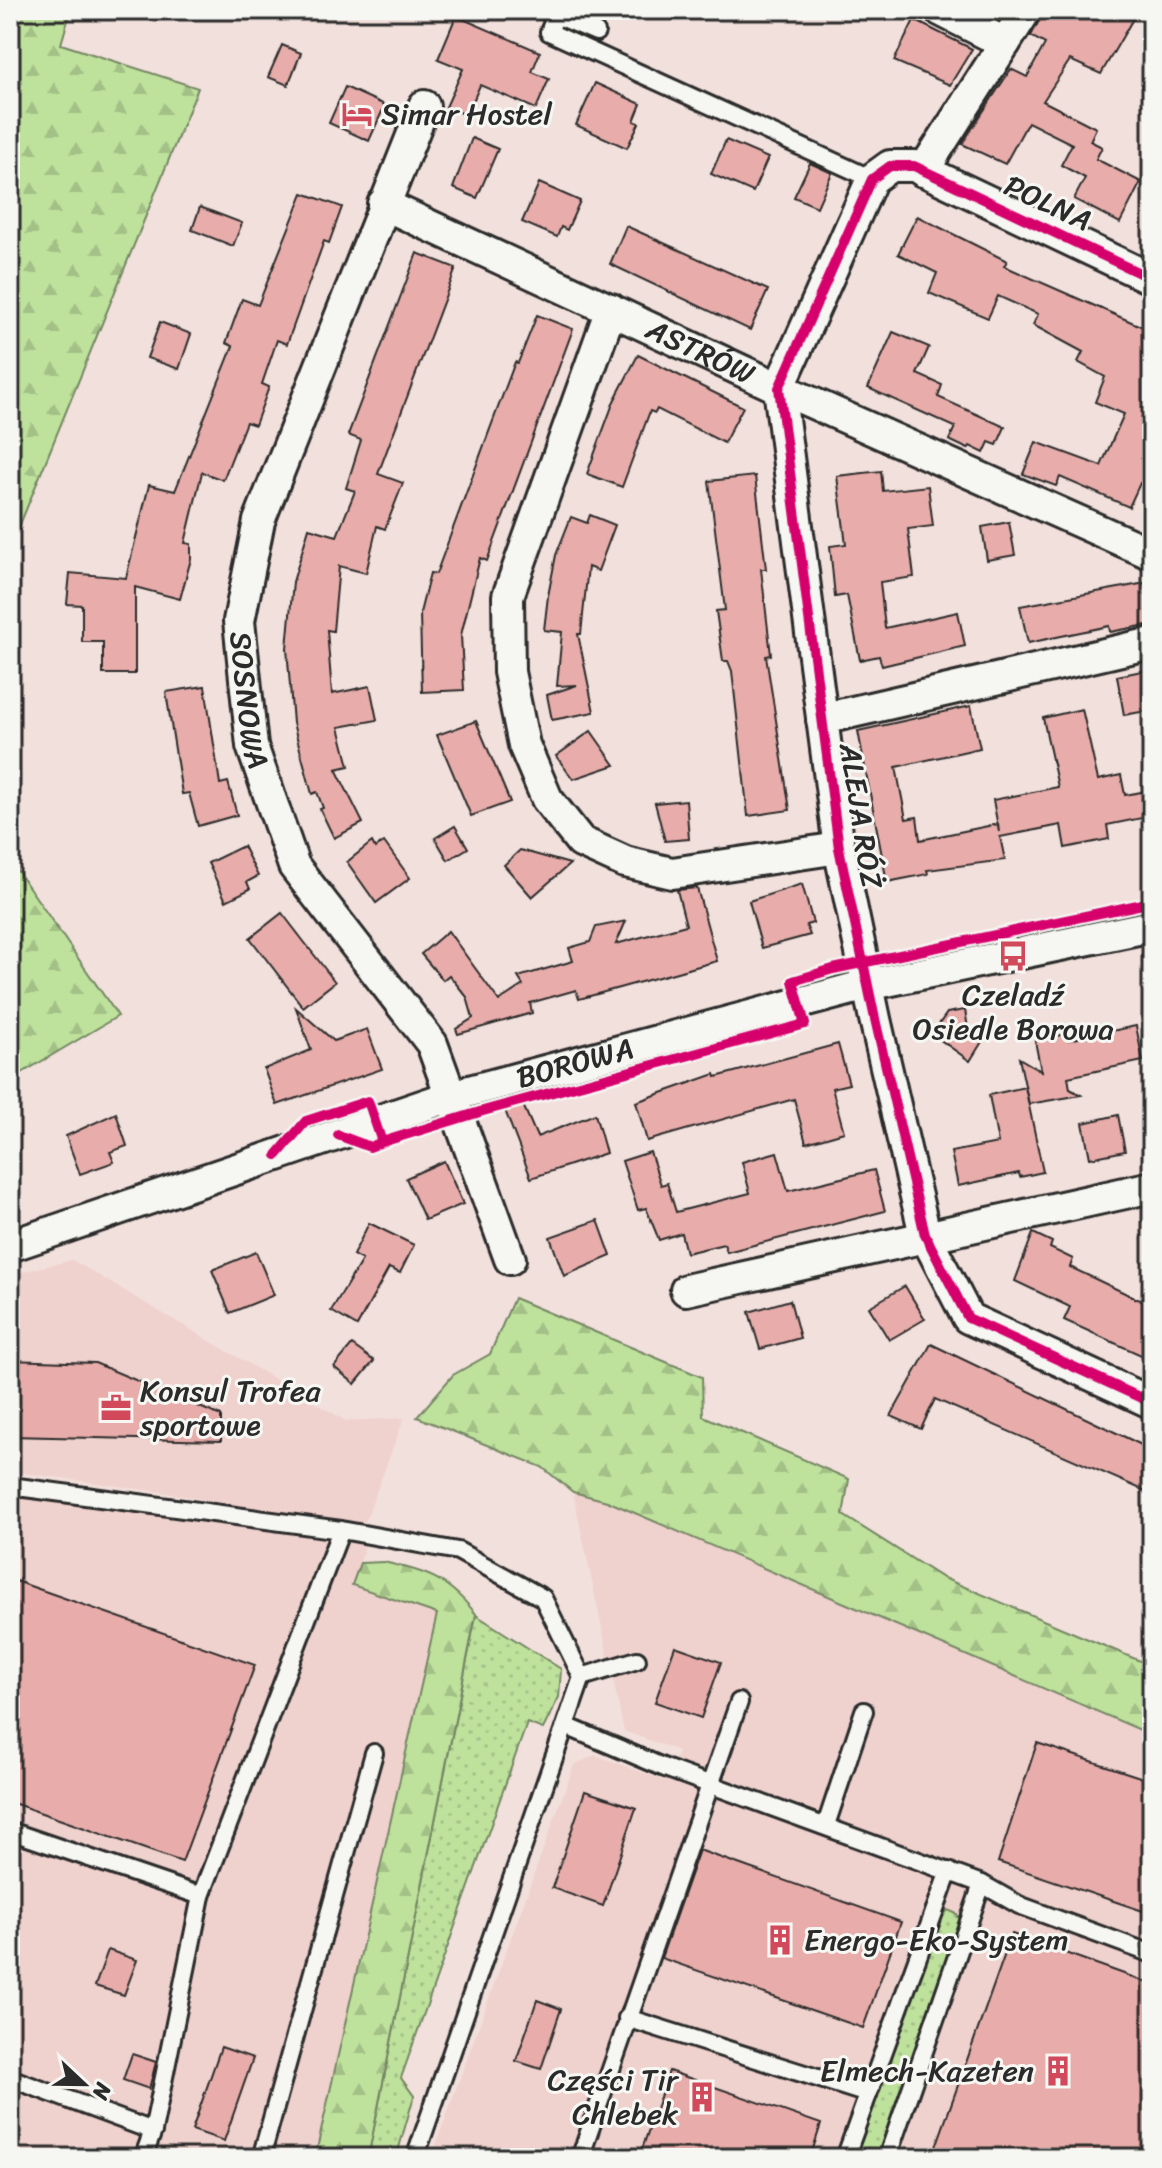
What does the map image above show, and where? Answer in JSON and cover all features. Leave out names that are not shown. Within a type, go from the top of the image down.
[{"type":"street","points":[[940,10],[1005,43]]},
{"type":"street","points":[[779,388],[872,179],[890,166],[903,164],[923,171],[1026,10]]},
{"type":"street","name":"SOSNOWA","points":[[424,106],[259,521],[239,621],[252,746],[294,866],[432,1044],[510,1259]]},
{"type":"street","name":"POLNA","points":[[923,171],[1152,279]]},
{"type":"street","name":"ASTRÓW","points":[[383,204],[779,388],[1152,554]]},
{"type":"street","points":[[611,309],[508,596],[509,672],[524,745],[547,799],[581,842],[625,862],[672,873],[839,848]]},
{"type":"street","name":"ALEJA RÓŻ","points":[[779,388],[839,848],[925,1235],[968,1318],[1152,1403]]},
{"type":"street","points":[[822,719],[1152,643]]},
{"type":"street","name":"BOROWA","points":[[10,1246],[451,1096],[867,985],[1152,926]]},
{"type":"street","points":[[686,1290],[1152,1187]]},
{"type":"lane","points":[[596,32],[550,12],[549,32],[872,179]]},
{"type":"lane","points":[[10,1486],[341,1530],[458,1551],[543,1598],[582,1677],[415,2158]]},
{"type":"lane","points":[[143,2158],[153,2131],[201,1896],[341,1530]]},
{"type":"lane","points":[[582,1677],[637,1660]]},
{"type":"lane","points":[[580,2158],[708,1782],[739,1702]]},
{"type":"lane","points":[[826,1825],[864,1711]]},
{"type":"lane","points":[[566,1726],[949,1871],[982,1884],[1019,1905],[1152,1954]]},
{"type":"lane","points":[[261,2158],[374,1753]]},
{"type":"lane","points":[[10,1831],[201,1896]]},
{"type":"lane","points":[[845,2158],[949,1871]]},
{"type":"lane","points":[[887,2158],[982,1884]]},
{"type":"lane","points":[[627,2018],[868,2094]]},
{"type":"lane","points":[[10,2078],[153,2131]]},
{"type":"shaded area","points":[[72,1260],[346,1421],[404,1418],[363,1527],[161,1492],[10,1471],[10,1275]]},
{"type":"shaded area","points":[[573,1492],[607,1501],[1152,1735],[1152,2158],[431,2158],[574,1765],[595,1755],[665,1781],[679,1751],[624,1731]]},
{"type":"shaded area","points":[[10,1495],[365,1545],[353,1585],[437,1613],[315,2158],[10,2158]]},
{"type":"green space","points":[[10,10],[71,10],[61,44],[198,88],[10,549]]},
{"type":"green space","points":[[10,860],[118,1016],[10,1080]]},
{"type":"green space","points":[[514,1298],[702,1377],[703,1416],[849,1479],[843,1515],[941,1577],[1152,1666],[1152,1735],[607,1501],[573,1492],[542,1467],[417,1417],[453,1375],[490,1354]]},
{"type":"green space","points":[[384,1562],[436,1578],[476,1614],[368,2158],[315,2158],[437,1614],[352,1585],[360,1563]]},
{"type":"green space","points":[[476,1615],[561,1669],[559,1697],[543,1729],[527,1723],[401,2078],[414,2096],[396,2158],[368,2158]]},
{"type":"green space","points":[[948,1910],[957,1914],[960,1921],[881,2158],[855,2158],[940,1920]]},
{"type":"building","points":[[1044,10],[1138,10],[1101,74],[1070,60],[1043,101],[1096,128],[1090,141],[1102,147],[1096,159],[1141,182],[1120,223],[1074,199],[1085,178],[1061,165],[1072,144],[1028,122],[1005,164],[962,144],[1011,69],[1027,77],[1045,44],[1031,36]]},
{"type":"building","points":[[456,16],[540,52],[532,72],[549,79],[536,109],[480,85],[467,115],[446,107],[463,69],[438,59]]},
{"type":"building","points":[[914,20],[972,49],[950,85],[894,61]]},
{"type":"building","points":[[282,45],[301,53],[288,85],[268,77]]},
{"type":"building","points":[[595,83],[641,104],[634,121],[639,123],[627,148],[576,125]]},
{"type":"building","name":"Simar Hostel","points":[[345,87],[385,105],[369,141],[329,123]]},
{"type":"building","points":[[472,138],[498,149],[477,198],[453,188]]},
{"type":"building","points":[[726,140],[768,158],[753,192],[711,174]]},
{"type":"building","points":[[810,163],[832,173],[817,207],[794,197]]},
{"type":"building","points":[[539,183],[580,201],[567,230],[561,227],[557,237],[522,222]]},
{"type":"building","points":[[303,193],[342,207],[329,243],[324,241],[287,344],[277,340],[262,384],[269,387],[255,425],[246,422],[223,480],[202,472],[185,543],[191,544],[191,559],[180,599],[135,587],[135,674],[103,674],[103,642],[82,642],[82,605],[67,604],[70,573],[126,578],[149,485],[175,491],[233,346],[226,343],[242,299],[258,305]]},
{"type":"building","points":[[200,207],[242,223],[233,246],[192,230]]},
{"type":"building","points":[[917,216],[1007,261],[1004,266],[1152,331],[1152,489],[1140,483],[1129,507],[1060,477],[1056,486],[1023,474],[1036,442],[1101,466],[1124,414],[1095,402],[1105,377],[1078,362],[1083,352],[1033,325],[1038,314],[998,296],[988,318],[929,293],[937,273],[898,254]]},
{"type":"building","points":[[626,226],[768,290],[750,330],[610,264]]},
{"type":"building","points":[[417,253],[456,268],[378,474],[403,483],[385,529],[377,526],[366,573],[339,566],[333,631],[327,630],[332,694],[370,686],[377,720],[339,727],[349,766],[336,769],[363,823],[334,838],[320,809],[323,808],[317,792],[312,794],[293,723],[287,648],[293,582],[309,528],[337,536],[355,491],[346,488],[361,440],[348,435]]},
{"type":"building","points":[[537,315],[573,329],[487,561],[480,558],[461,635],[464,690],[422,692],[420,613],[430,573],[436,574],[515,362],[518,363]]},
{"type":"building","points":[[160,322],[191,334],[179,369],[147,358]]},
{"type":"building","points":[[893,332],[929,347],[917,374],[942,385],[938,397],[1005,427],[997,445],[989,442],[984,453],[970,446],[968,449],[949,440],[955,427],[868,388]]},
{"type":"building","points":[[638,355],[743,407],[724,443],[657,409],[655,413],[650,411],[622,487],[587,474],[614,401]]},
{"type":"building","points":[[881,471],[883,491],[928,486],[933,526],[908,529],[914,577],[880,582],[885,628],[958,612],[965,646],[882,666],[879,656],[860,660],[847,595],[835,597],[830,546],[846,544],[837,476]]},
{"type":"building","points":[[755,476],[766,569],[761,569],[771,655],[766,656],[790,810],[748,816],[732,671],[728,661],[723,661],[716,611],[725,610],[709,481]]},
{"type":"building","points":[[590,515],[615,525],[598,571],[588,567],[581,634],[578,634],[594,712],[552,720],[547,695],[577,685],[557,686],[562,632],[544,630],[548,596],[556,555],[571,517],[587,523]]},
{"type":"building","points":[[1009,522],[1015,555],[987,560],[982,527]]},
{"type":"building","points":[[1146,583],[1152,624],[1110,632],[1109,626],[1028,643],[1020,606]]},
{"type":"building","points":[[1152,669],[1152,710],[1124,715],[1117,676]]},
{"type":"building","points":[[205,686],[220,784],[228,782],[237,815],[198,826],[189,793],[182,794],[166,692]]},
{"type":"building","points":[[971,706],[980,748],[896,767],[906,819],[917,817],[920,840],[998,824],[993,800],[1058,787],[1043,718],[1082,709],[1098,780],[1121,775],[1125,795],[1152,790],[1152,816],[1107,825],[1109,839],[1065,848],[1061,825],[1000,837],[1005,860],[927,870],[928,874],[887,882],[858,731]]},
{"type":"building","points":[[476,721],[510,802],[471,816],[437,735]]},
{"type":"building","points":[[591,731],[615,765],[573,779],[556,756]]},
{"type":"building","points":[[686,800],[689,839],[665,841],[655,803]]},
{"type":"building","points":[[455,826],[468,848],[448,860],[435,838]]},
{"type":"building","points":[[372,842],[375,848],[384,842],[410,878],[376,903],[347,862]]},
{"type":"building","points":[[243,846],[258,876],[247,882],[250,889],[226,901],[208,863]]},
{"type":"building","points":[[520,850],[570,864],[532,897],[504,865]]},
{"type":"building","points":[[802,884],[813,923],[806,925],[810,935],[762,948],[749,901]]},
{"type":"building","points":[[697,888],[717,961],[579,999],[576,990],[530,1003],[532,1013],[458,1034],[456,1029],[473,1018],[467,997],[449,975],[443,980],[421,954],[448,931],[499,1001],[523,985],[518,977],[573,961],[569,948],[590,942],[596,927],[626,921],[616,944],[686,925],[677,890]]},
{"type":"building","points":[[282,913],[335,982],[303,1007],[250,938]]},
{"type":"building","points":[[296,1008],[334,1041],[367,1029],[382,1069],[277,1105],[264,1069],[311,1050]]},
{"type":"building","points":[[965,1010],[968,1028],[985,1037],[970,1061],[932,1034],[947,1013]]},
{"type":"building","points":[[1136,1026],[1143,1061],[1068,1077],[1070,1089],[1081,1095],[1029,1104],[1019,1058],[1041,1071],[1035,1041],[1066,1034],[1068,1040]]},
{"type":"building","points":[[838,1044],[849,1084],[832,1088],[844,1132],[806,1143],[794,1099],[647,1141],[636,1102],[715,1074],[716,1077]]},
{"type":"building","points":[[1025,1087],[1043,1172],[1020,1177],[1019,1173],[958,1186],[951,1152],[998,1143],[989,1095]]},
{"type":"building","points":[[520,1098],[537,1137],[595,1114],[606,1153],[531,1178],[503,1105]]},
{"type":"building","points":[[116,1113],[127,1146],[110,1152],[114,1162],[80,1174],[66,1136]]},
{"type":"building","points":[[1118,1115],[1125,1151],[1090,1158],[1083,1123]]},
{"type":"building","points":[[650,1152],[661,1185],[667,1183],[676,1212],[750,1193],[742,1162],[777,1152],[788,1191],[874,1170],[885,1211],[727,1252],[724,1244],[686,1253],[681,1233],[659,1240],[646,1208],[638,1210],[622,1161]]},
{"type":"building","points":[[444,1161],[463,1204],[425,1220],[406,1178]]},
{"type":"building","points":[[598,1220],[611,1256],[564,1276],[550,1237]]},
{"type":"building","points":[[369,1223],[414,1245],[400,1273],[389,1268],[357,1326],[331,1311],[362,1260],[353,1255]]},
{"type":"building","points":[[1033,1233],[1052,1242],[1050,1248],[1073,1259],[1070,1267],[1152,1306],[1152,1360],[1064,1320],[1070,1307],[1015,1281]]},
{"type":"building","points":[[256,1252],[274,1295],[230,1313],[212,1270]]},
{"type":"building","points":[[905,1286],[925,1319],[889,1340],[869,1307]]},
{"type":"building","points":[[790,1300],[800,1338],[760,1349],[749,1312]]},
{"type":"building","points":[[931,1344],[1152,1450],[1152,1494],[935,1399],[921,1429],[891,1416]]},
{"type":"building","points":[[352,1345],[374,1361],[355,1384],[334,1367]]},
{"type":"building","points":[[10,1360],[95,1363],[221,1416],[221,1441],[10,1436]]},
{"type":"building","points":[[10,1579],[255,1665],[182,1862],[10,1802]]},
{"type":"building","points":[[675,1646],[721,1662],[701,1718],[655,1702]]},
{"type":"building","points":[[1037,1743],[1152,1781],[1152,1914],[998,1862]]},
{"type":"building","points":[[585,1791],[636,1808],[603,1906],[552,1888]]},
{"type":"building","name":"Energo-Eko-System","points":[[699,1850],[901,1922],[863,2028],[661,1958]]},
{"type":"building","name":"Elmech-Kazeten","points":[[1012,1934],[1152,1984],[1152,2158],[932,2158]]},
{"type":"building","points":[[108,1950],[137,1960],[124,1995],[95,1986]]},
{"type":"building","points":[[537,2000],[561,2009],[541,2069],[516,2061]]},
{"type":"building","points":[[221,2047],[253,2058],[224,2141],[192,2130]]},
{"type":"building","points":[[132,2054],[156,2062],[149,2089],[123,2080]]},
{"type":"building","name":"Części Tir Chlebek","points":[[669,2071],[821,2124],[810,2158],[639,2158]]},
{"type":"cycle path","points":[[1152,279],[914,166],[890,166],[872,179],[779,388],[839,848],[925,1235],[968,1318],[1152,1403]]},
{"type":"cycle path","points":[[382,1142],[483,1111],[805,1024],[793,981],[833,969],[1152,902]]},
{"type":"cycle path","points":[[277,1155],[306,1121],[368,1101],[382,1142],[370,1147],[338,1135]]},
{"type":"place","name":"Simar Hostel","points":[[357,114]]},
{"type":"place","name":"Czeladź Osiedle Borowa","points":[[1013,956]]},
{"type":"place","name":"Konsul Trofea sportowe","points":[[116,1408]]},
{"type":"place","name":"Energo-Eko-System","points":[[780,1940]]},
{"type":"place","name":"Elmech-Kazeten","points":[[1058,2071]]},
{"type":"place","name":"Części Tir Chlebek","points":[[702,2097]]}]
